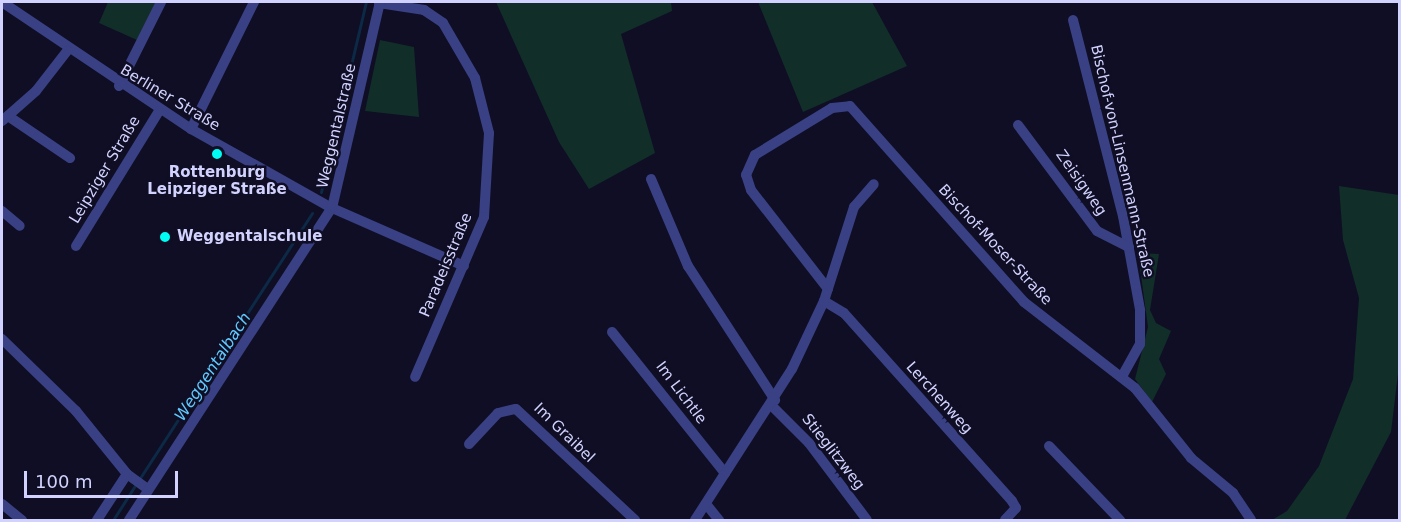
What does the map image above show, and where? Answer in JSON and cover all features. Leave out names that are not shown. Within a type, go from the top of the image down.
[{"type":"street","name":"Berliner Straße","points":[[2,2],[67,51],[159,111],[332,208],[464,266]]},
{"type":"street","points":[[119,86],[161,2]]},
{"type":"street","points":[[191,129],[254,2]]},
{"type":"street","name":"Weggentalstraße","points":[[129,520],[145,487],[332,208],[380,2]]},
{"type":"street","name":"Paradeisstraße","points":[[380,2],[437,17],[480,92],[489,133],[489,188],[464,266],[415,377]]},
{"type":"street","name":"Bischof-von-Linsenmann-Straße","points":[[1073,20],[1129,247],[1142,328],[1122,377]]},
{"type":"street","points":[[67,51],[36,91],[5,118],[70,158]]},
{"type":"street","name":"Bischof-Moser-Straße","points":[[828,288],[751,190],[746,176],[755,155],[832,108],[850,106],[1024,302],[1122,377],[1191,458],[1233,494],[1251,520]]},
{"type":"street","name":"Leipziger Straße","points":[[76,246],[159,111]]},
{"type":"street","name":"Zeisigweg","points":[[1018,125],[1097,231],[1129,247]]},
{"type":"street","name":"Stieglitzweg","points":[[651,179],[688,266],[773,403],[809,443],[867,520]]},
{"type":"street","points":[[695,520],[773,403],[824,302],[854,207],[874,184]]},
{"type":"street","points":[[2,211],[20,226]]},
{"type":"street","name":"Lerchenweg","points":[[824,302],[844,313],[1012,501],[1016,508],[1005,520]]},
{"type":"street","name":"Im Lichtle","points":[[612,332],[725,473]]},
{"type":"street","points":[[2,339],[76,411],[129,476],[145,487]]},
{"type":"street","name":"Im Graibel","points":[[469,444],[498,413],[516,409],[635,520]]},
{"type":"street","points":[[1049,446],[1120,520]]},
{"type":"street","points":[[97,520],[129,476]]},
{"type":"street","points":[[2,504],[22,520]]},
{"type":"street","points":[[706,504],[719,520]]},
{"type":"green space","points":[[108,2],[156,2],[137,40],[99,23]]},
{"type":"green space","points":[[496,2],[671,2],[672,11],[621,34],[655,153],[589,189],[559,142]]},
{"type":"green space","points":[[758,2],[872,2],[907,66],[803,112]]},
{"type":"green space","points":[[380,40],[414,47],[419,117],[365,111]]},
{"type":"green space","points":[[1339,186],[1399,195],[1400,357],[1391,432],[1345,520],[1272,520],[1287,511],[1319,466],[1353,379],[1359,298],[1343,240]]},
{"type":"green space","points":[[1138,253],[1159,254],[1150,310],[1156,323],[1171,331],[1159,359],[1166,374],[1152,402],[1135,379],[1148,327]]},
{"type":"waterway","name":"Weggentalbach","points":[[321,192],[366,2]]},
{"type":"waterway","name":"Weggentalbach","points":[[140,478],[312,213]]},
{"type":"waterway","name":"Weggentalbach","points":[[113,520],[136,484]]},
{"type":"place","name":"Rottenburg Leipziger Straße","points":[[217,154]]},
{"type":"place","name":"Weggentalschule","points":[[165,237]]}]
